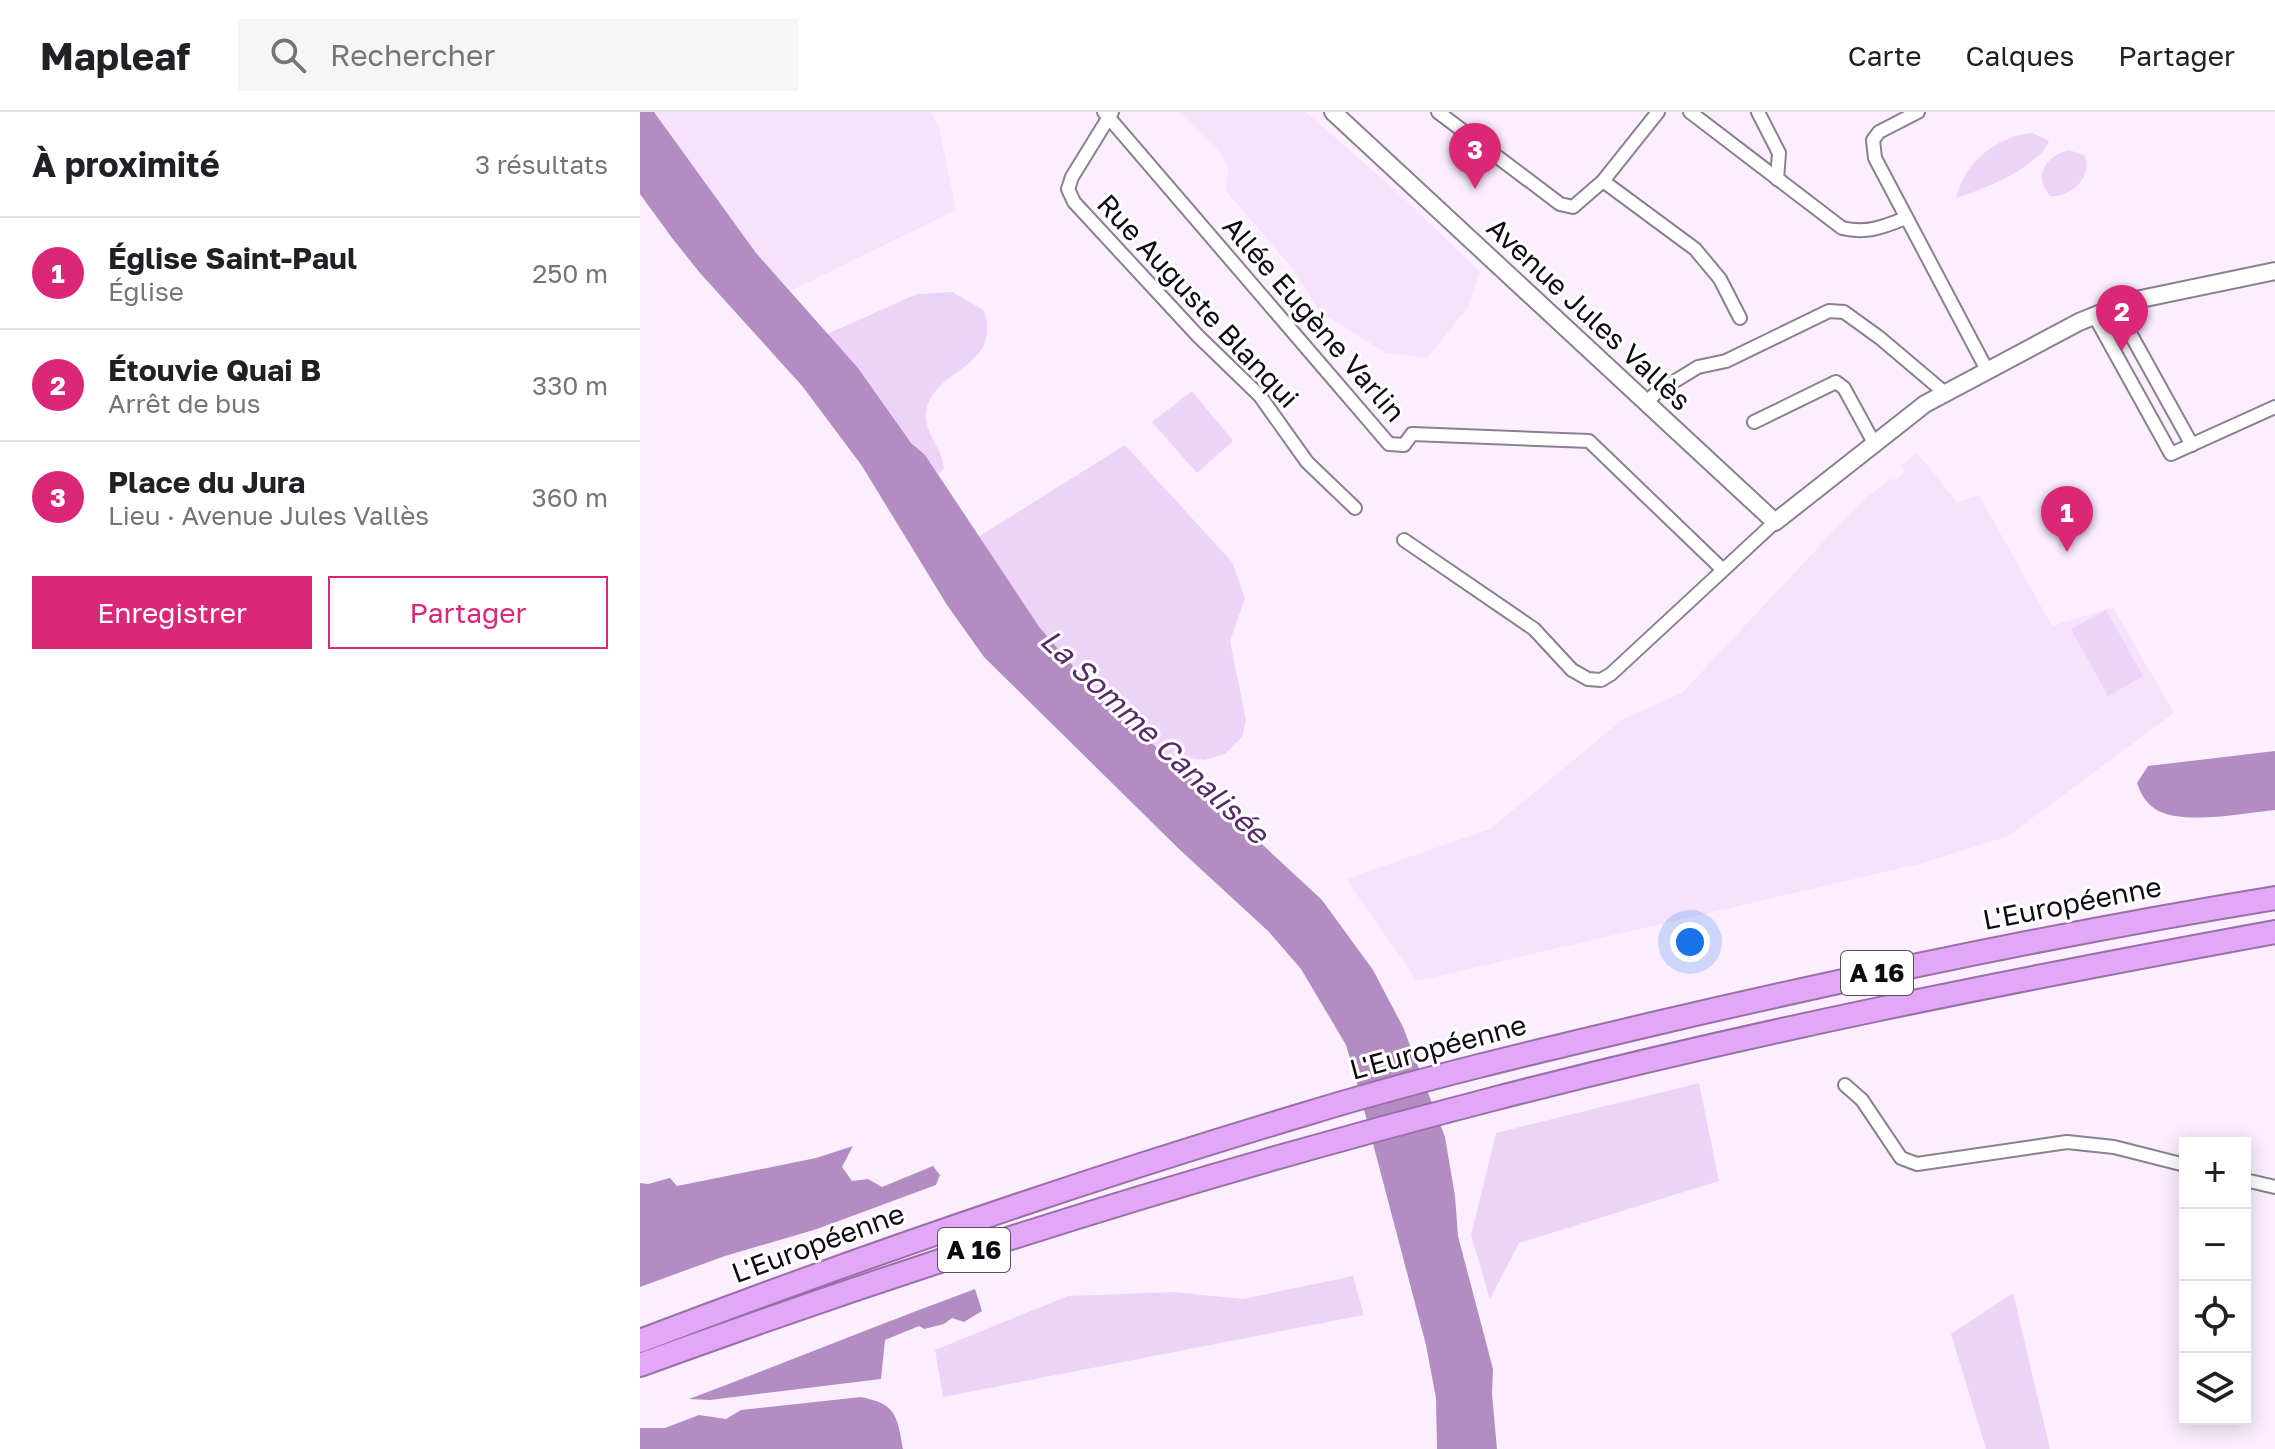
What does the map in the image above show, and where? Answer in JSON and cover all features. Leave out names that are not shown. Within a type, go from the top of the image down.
[{"type":"highway","name":"L'Européenne","points":[[640,1341],[1034,1199],[1303,1114],[1483,1065],[1786,992],[2104,926],[2275,898]]},
{"type":"highway","name":"L'Européenne","points":[[640,1365],[890,1277],[1055,1224],[1492,1099],[1945,994],[2275,932]]},
{"type":"street","name":"Avenue Jules Vallès","points":[[1333,112],[1775,522]]},
{"type":"street","points":[[1438,112],[1560,204],[1573,207],[1603,181],[1658,112]]},
{"type":"street","points":[[1690,112],[1842,228],[1874,231],[1906,218]]},
{"type":"street","points":[[1758,112],[1779,153],[1777,179]]},
{"type":"street","points":[[1918,112],[1879,132],[1873,140],[1875,158],[1987,370]]},
{"type":"street","name":"Rue Auguste Blanqui","points":[[1108,114],[1072,177],[1068,189],[1074,202],[1198,336],[1260,396],[1307,462],[1355,508]]},
{"type":"street","name":"Allée Eugène Varlin","points":[[1108,114],[1389,444],[1404,445],[1412,434],[1589,441],[1722,569]]},
{"type":"street","points":[[1603,181],[1695,249],[1720,279],[1740,318]]},
{"type":"street","points":[[1404,540],[1534,629],[1572,670],[1588,679],[1601,680],[1775,522],[1925,404],[2115,306],[2275,271]]},
{"type":"street","points":[[2115,306],[2192,445]]},
{"type":"street","points":[[1646,403],[1657,392],[1698,367],[1726,361],[1829,311],[1844,312],[1945,393]]},
{"type":"street","points":[[2094,315],[2171,454],[2275,407]]},
{"type":"street","points":[[1754,422],[1836,382],[1844,388],[1874,443]]},
{"type":"street","points":[[1845,1085],[1862,1100],[1901,1158],[1917,1164],[2067,1142],[2114,1147],[2179,1163]]},
{"type":"street","points":[[2251,1181],[2275,1187]]},
{"type":"shaded area","points":[[640,112],[654,112],[756,253],[858,368],[911,443],[925,455],[1040,628],[1114,713],[1166,755],[1322,900],[1373,970],[1403,1027],[1445,1137],[1458,1236],[1493,1369],[1497,1449],[1437,1449],[1436,1398],[1426,1345],[1356,1079],[1346,1045],[1301,969],[1268,931],[1179,849],[984,657],[947,605],[862,466],[803,387],[700,273],[640,194]]},
{"type":"shaded area","points":[[655,112],[931,112],[939,128],[956,210],[790,291],[755,253]]},
{"type":"shaded area","points":[[1181,112],[1306,112],[1397,192],[1480,272],[1468,307],[1427,358],[1386,353],[1320,312],[1293,269],[1226,191],[1228,168],[1219,150]]},
{"type":"shaded area","points":[[2033,133],[2049,141],[2034,160],[1994,183],[1956,198],[1967,173],[1984,153],[2007,139]]},
{"type":"shaded area","points":[[2069,150],[2084,155],[2086,171],[2079,184],[2072,189],[2058,196],[2050,196],[2042,181],[2044,167],[2054,157]]},
{"type":"shaded area","points":[[952,292],[984,310],[987,329],[985,343],[978,355],[946,381],[928,404],[928,429],[943,461],[944,469],[938,474],[827,334],[917,294]]},
{"type":"shaded area","points":[[1192,391],[1233,441],[1197,473],[1152,422]]},
{"type":"shaded area","points":[[1125,445],[1232,562],[1245,598],[1230,641],[1246,720],[1242,737],[1225,754],[1204,760],[1166,755],[1114,713],[1040,628],[978,537]]},
{"type":"shaded area","points":[[1917,453],[1957,502],[1979,495],[2052,626],[2113,607],[2174,713],[2008,836],[1923,863],[1417,981],[1346,879],[1490,829],[1623,719],[1682,693],[1866,498],[1891,478],[1894,481],[1905,472],[1901,466]]},
{"type":"shaded area","points":[[2106,610],[2143,676],[2108,696],[2071,629]]},
{"type":"shaded area","points":[[2275,751],[2275,810],[2213,817],[2180,817],[2155,809],[2137,783],[2148,766]]},
{"type":"shaded area","points":[[1699,1083],[1719,1181],[1519,1243],[1490,1299],[1471,1235],[1496,1133]]},
{"type":"shaded area","points":[[853,1146],[842,1167],[852,1181],[868,1179],[882,1187],[933,1166],[940,1175],[936,1185],[817,1229],[725,1256],[640,1287],[640,1183],[670,1178],[677,1186],[816,1158]]},
{"type":"shaded area","points":[[1353,1276],[1364,1315],[943,1397],[935,1350],[1068,1296],[1173,1292],[1243,1299]]},
{"type":"shaded area","points":[[975,1289],[982,1311],[964,1322],[952,1318],[944,1324],[924,1329],[919,1326],[885,1340],[881,1379],[710,1400],[689,1399],[903,1316]]},
{"type":"shaded area","points":[[2013,1293],[2050,1449],[1986,1449],[1951,1334]]},
{"type":"shaded area","points":[[861,1397],[889,1408],[897,1420],[903,1449],[640,1449],[640,1428],[665,1428],[699,1415],[726,1419],[741,1410]]},
{"type":"place","name":"Place du Jura","points":[[1475,189]]},
{"type":"place","name":"Étouvie Quai B","points":[[2122,351]]},
{"type":"place","name":"Église Saint-Paul","points":[[2067,552]]},
{"type":"water label","name":"La Somme Canalisée","points":[[1154,737]]}]
